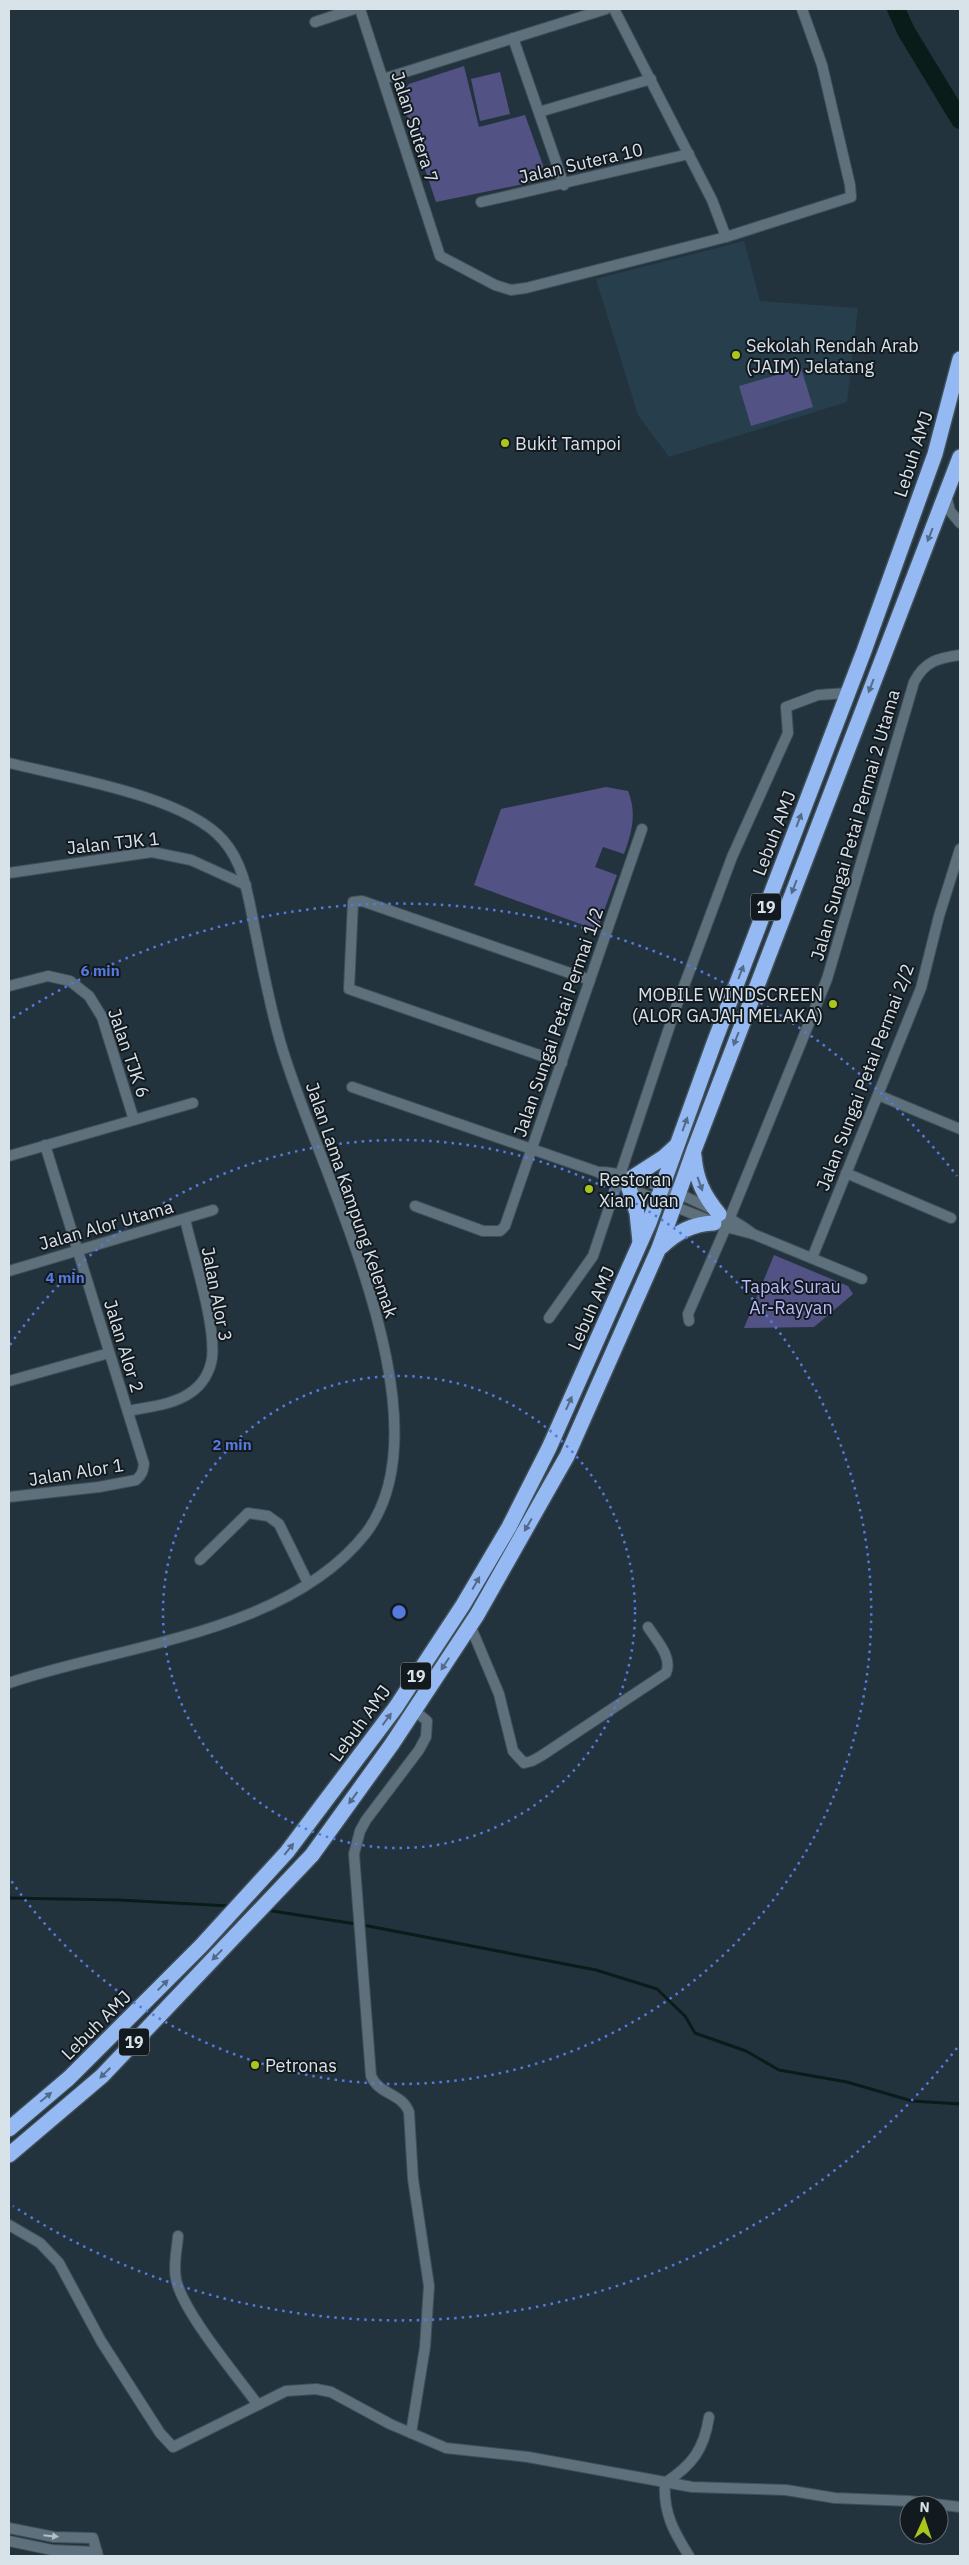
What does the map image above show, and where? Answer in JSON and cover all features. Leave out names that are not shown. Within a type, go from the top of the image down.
[{"type":"highway","name":"Lebuh AMJ","points":[[9,2129],[69,2078],[257,1886],[342,1781],[396,1707],[463,1605],[509,1527],[549,1448],[640,1246],[935,454],[960,359]]},
{"type":"highway","name":"Lebuh AMJ","points":[[9,2155],[102,2076],[312,1855],[414,1710],[470,1625],[567,1456],[659,1248],[694,1150],[960,456]]},
{"type":"highway","points":[[640,1246],[637,1213],[625,1181],[664,1158],[677,1145]]},
{"type":"highway","points":[[659,1248],[684,1229],[700,1224],[722,1221],[706,1199],[700,1186],[694,1150]]},
{"type":"street","points":[[316,22],[354,9]]},
{"type":"street","name":"Jalan Sutera 7","points":[[360,9],[440,256],[495,285],[511,290],[526,288],[726,237]]},
{"type":"street","points":[[383,80],[606,9]]},
{"type":"street","points":[[614,9],[712,200],[726,237],[850,197],[850,185],[822,65],[802,9]]},
{"type":"street","points":[[513,38],[564,185]]},
{"type":"street","points":[[539,112],[651,79]]},
{"type":"street","name":"Jalan Sutera 10","points":[[481,202],[564,185],[689,154]]},
{"type":"street","points":[[946,494],[950,511],[960,523]]},
{"type":"street","name":"Jalan Sungai Petai Permai 2 Utama","points":[[689,1321],[688,1314],[722,1221],[827,979],[912,691],[920,672],[927,664],[936,659],[960,655]]},
{"type":"street","points":[[549,1318],[593,1256],[625,1181],[675,1010],[732,857],[788,733],[786,707],[818,695],[847,694]]},
{"type":"street","name":"Jalan Lama Kampung Kelemak","points":[[9,763],[127,792],[176,808],[193,816],[221,837],[232,850],[246,885],[281,1044],[377,1310],[392,1394],[392,1459],[384,1497],[377,1513],[368,1530],[353,1548],[308,1583],[277,1600],[207,1630],[32,1675],[9,1683]]},
{"type":"street","name":"Jalan Sungai Petai Permai 1/2","points":[[414,1206],[483,1231],[500,1231],[505,1226],[642,829]]},
{"type":"street","name":"Jalan Sungai Petai Permai 2/2","points":[[812,1258],[921,988],[939,916],[960,849]]},
{"type":"street","name":"Jalan TJK 1","points":[[9,873],[152,852],[191,860],[246,885]]},
{"type":"street","points":[[562,1063],[349,989],[353,902],[362,901],[590,980]]},
{"type":"street","name":"Jalan TJK 6","points":[[9,986],[48,976],[70,981],[89,996],[102,1017],[134,1120]]},
{"type":"street","points":[[352,1087],[677,1200],[722,1221],[862,1279]]},
{"type":"street","points":[[878,1095],[960,1128]]},
{"type":"street","points":[[9,1156],[193,1103]]},
{"type":"street","name":"Jalan Alor 2","points":[[45,1146],[144,1464],[144,1470]]},
{"type":"street","points":[[846,1173],[951,1218]]},
{"type":"street","name":"Jalan Alor Utama","points":[[9,1271],[213,1210]]},
{"type":"street","name":"Jalan Alor 3","points":[[128,1412],[179,1399],[191,1393],[201,1383],[210,1366],[212,1333],[185,1219]]},
{"type":"street","points":[[9,1381],[109,1353]]},
{"type":"street","name":"Jalan Alor 1","points":[[9,1497],[136,1480],[144,1470]]},
{"type":"street","points":[[200,1560],[248,1513],[268,1516],[279,1524],[308,1583]]},
{"type":"street","points":[[470,1625],[499,1694],[513,1751],[524,1762],[532,1762],[666,1674],[666,1657],[648,1627]]},
{"type":"street","points":[[411,2433],[420,2386],[429,2308],[427,2268],[414,2186],[409,2112],[406,2104],[374,2084],[371,2076],[354,1854],[356,1842],[366,1820],[419,1750],[426,1737],[427,1721],[414,1710]]},
{"type":"street","points":[[9,2225],[51,2252],[60,2263],[101,2341],[160,2433],[173,2448],[286,2391],[316,2389],[339,2395],[411,2433],[446,2448],[528,2457],[664,2484],[714,2489],[786,2490],[834,2498],[909,2501],[960,2507]]},
{"type":"street","points":[[178,2236],[175,2265],[179,2290],[200,2326],[258,2405]]},
{"type":"street","points":[[664,2484],[686,2469],[697,2453],[706,2435],[709,2417]]},
{"type":"street","points":[[664,2484],[666,2513],[672,2529],[689,2556]]},
{"type":"street","points":[[9,2528],[54,2536],[94,2538],[98,2554],[52,2550],[9,2541]]},
{"type":"shaded area","name":"Sekolah Rendah Arab (JAIM) Jelatang","points":[[744,241],[760,301],[858,308],[847,402],[669,457],[638,415],[596,279]]},
{"type":"green space","points":[[464,66],[479,127],[525,115],[544,168],[538,181],[436,202],[400,95],[409,84]]},
{"type":"green space","points":[[500,72],[510,114],[480,121],[471,79]]},
{"type":"green space","points":[[801,368],[813,407],[751,426],[739,386]]},
{"type":"green space","points":[[606,787],[628,791],[633,815],[624,854],[603,847],[595,867],[617,875],[597,930],[474,885],[501,809]]},
{"type":"green space","name":"Tapak Surau Ar-Rayyan","points":[[774,1255],[848,1286],[853,1294],[814,1327],[744,1328]]},
{"type":"waterway","points":[[896,9],[906,31],[960,120]]},
{"type":"waterway","points":[[9,1898],[119,1900],[230,1906]]},
{"type":"waterway","points":[[266,1910],[356,1924]]},
{"type":"waterway","points":[[363,1925],[596,1970],[657,1989],[685,2016],[695,2033],[746,2051],[779,2070],[847,2082],[912,2101],[960,2104]]},
{"type":"place","name":"Sekolah Rendah Arab (JAIM) Jelatang","points":[[736,355]]},
{"type":"place","name":"Bukit Tampoi","points":[[505,443]]},
{"type":"place","name":"MOBILE WINDSCREEN (ALOR GAJAH MELAKA)","points":[[833,1004]]},
{"type":"place","name":"Restoran Xian Yuan","points":[[589,1189]]},
{"type":"place","name":"Petronas","points":[[255,2065]]}]
